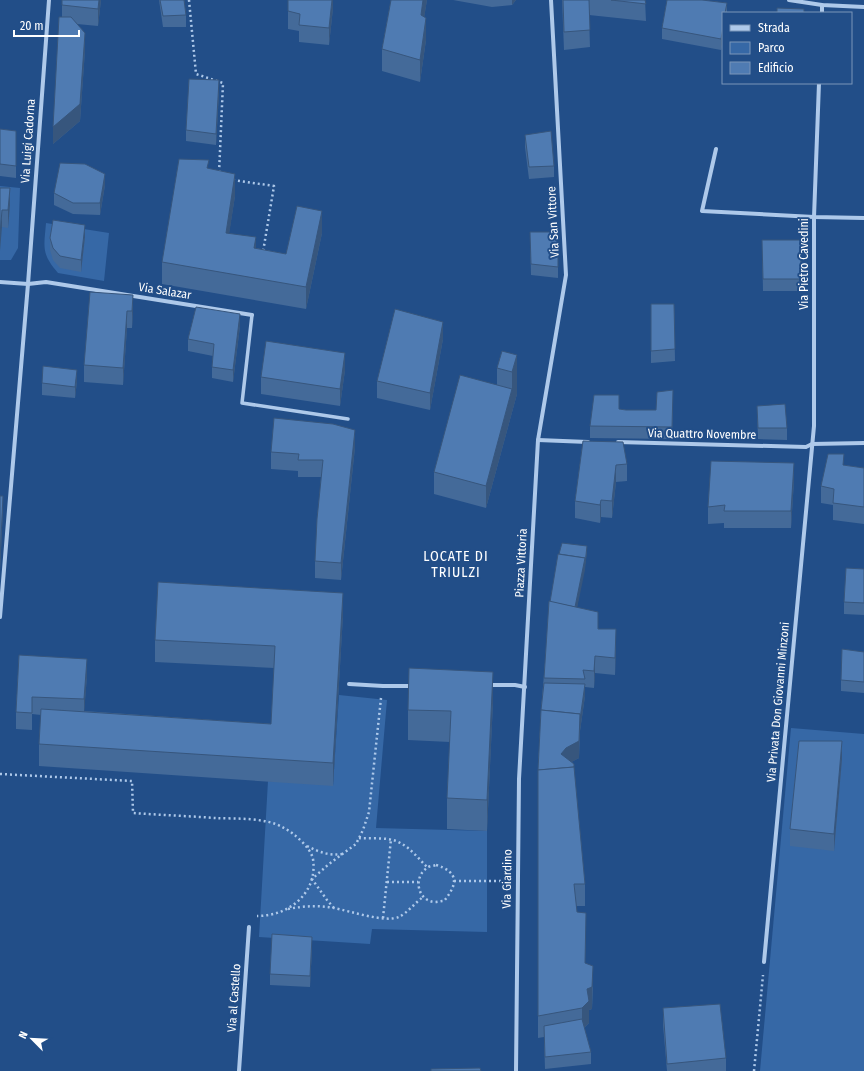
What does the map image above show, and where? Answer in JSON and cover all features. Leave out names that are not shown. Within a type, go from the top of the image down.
[{"type":"street","name":"Via Luigi Cadorna","points":[[0,616],[28,284],[48,0]]},
{"type":"street","name":"Via San Vittore","points":[[538,440],[566,276],[551,0]]},
{"type":"street","points":[[789,0],[822,5],[864,7]]},
{"type":"street","points":[[822,5],[822,12]]},
{"type":"street","name":"Via Pietro Cavedini","points":[[812,444],[814,426],[814,217],[819,84]]},
{"type":"street","points":[[716,149],[702,211],[864,218]]},
{"type":"street","name":"Via Salazar","points":[[0,282],[28,284],[46,282],[252,315]]},
{"type":"street","points":[[252,315],[242,403],[348,419]]},
{"type":"street","points":[[538,440],[593,442]]},
{"type":"street","name":"Piazza Vittoria","points":[[525,686],[538,440]]},
{"type":"street","name":"Via Quattro Novembre","points":[[609,442],[806,447],[812,444],[864,443]]},
{"type":"street","name":"Via Privata Don Giovanni Minzoni","points":[[764,962],[812,444]]},
{"type":"street","points":[[349,684],[422,686]]},
{"type":"street","points":[[484,685],[525,686]]},
{"type":"street","name":"Via Giardino","points":[[516,1071],[519,779],[525,686]]},
{"type":"street","name":"Via al Castello","points":[[239,1071],[249,927]]},
{"type":"path","points":[[189,0],[196,74],[223,83],[218,178]]},
{"type":"path","points":[[232,180],[274,186],[262,256]]},
{"type":"path","points":[[286,910],[302,897],[312,879],[356,844],[363,830],[369,812],[383,686]]},
{"type":"path","points":[[0,774],[132,781],[133,813],[259,820],[284,827],[303,842],[313,857],[312,879],[334,908]]},
{"type":"path","points":[[359,838],[391,840],[398,842],[407,847],[427,867]]},
{"type":"path","points":[[383,918],[391,840]]},
{"type":"path","points":[[306,846],[321,853],[333,855],[343,854]]},
{"type":"path","points":[[436,865],[451,872],[454,881],[452,892],[444,901],[434,902],[422,897],[418,882],[422,873],[427,867],[436,865]]},
{"type":"path","points":[[454,881],[517,882]]},
{"type":"path","points":[[387,882],[418,882]]},
{"type":"path","points":[[249,927],[253,916],[268,916],[302,906],[334,908],[383,918],[398,917],[422,897]]},
{"type":"path","points":[[754,1071],[764,962]]},
{"type":"green space","points":[[0,186],[20,188],[18,248],[11,260],[0,260]]},
{"type":"green space","points":[[46,223],[109,233],[104,281],[58,273],[46,255],[44,245]]},
{"type":"green space","points":[[339,695],[387,700],[376,828],[487,831],[487,932],[372,929],[370,944],[259,937],[268,781],[333,785]]},
{"type":"green space","points":[[791,728],[864,734],[864,1071],[760,1071]]},
{"type":"building","points":[[62,0],[99,0],[98,9],[62,5]]},
{"type":"building","points":[[160,0],[184,0],[186,15],[163,16]]},
{"type":"building","points":[[288,0],[332,0],[329,28],[299,25],[300,14],[288,11]]},
{"type":"building","points":[[391,0],[423,0],[421,15],[426,18],[420,60],[382,49]]},
{"type":"building","points":[[563,0],[589,0],[590,30],[564,32]]},
{"type":"building","points":[[611,0],[645,0],[646,4]]},
{"type":"building","points":[[667,0],[702,0],[727,3],[725,12],[722,12],[721,39],[662,28]]},
{"type":"building","points":[[777,8],[804,9],[804,12],[777,12]]},
{"type":"building","points":[[59,17],[71,17],[85,33],[80,104],[53,127]]},
{"type":"building","points":[[189,79],[219,80],[216,134],[186,130]]},
{"type":"building","points":[[0,129],[16,131],[16,166],[0,164]]},
{"type":"building","points":[[551,131],[554,166],[529,167],[525,135]]},
{"type":"building","points":[[179,159],[209,160],[207,168],[235,174],[226,233],[256,237],[254,248],[286,254],[297,206],[322,211],[306,287],[162,262]]},
{"type":"building","points":[[60,163],[85,164],[105,174],[100,203],[73,203],[54,193]]},
{"type":"building","points":[[0,188],[10,188],[8,210],[2,210],[0,234]]},
{"type":"building","points":[[53,220],[85,225],[81,260],[60,256],[53,248],[50,238]]},
{"type":"building","points":[[530,232],[558,232],[558,267],[531,264]]},
{"type":"building","points":[[762,240],[802,240],[800,279],[763,279]]},
{"type":"building","points":[[90,292],[133,295],[132,311],[127,311],[123,368],[84,365]]},
{"type":"building","points":[[651,304],[674,304],[675,349],[651,351]]},
{"type":"building","points":[[196,307],[240,314],[233,370],[212,367],[214,344],[188,339]]},
{"type":"building","points":[[395,309],[443,322],[430,393],[377,381]]},
{"type":"building","points":[[266,341],[345,353],[340,389],[261,377]]},
{"type":"building","points":[[502,351],[517,355],[512,372],[497,368]]},
{"type":"building","points":[[43,366],[77,370],[75,387],[42,383]]},
{"type":"building","points":[[460,375],[512,389],[486,486],[434,472]]},
{"type":"building","points":[[673,390],[672,427],[590,426],[594,395],[619,395],[619,409],[656,410],[657,392]]},
{"type":"building","points":[[785,404],[787,428],[758,428],[757,406]]},
{"type":"building","points":[[274,418],[333,424],[355,430],[341,563],[315,561],[317,519],[323,460],[298,460],[299,454],[271,452]]},
{"type":"building","points":[[583,441],[623,442],[627,464],[616,465],[612,501],[601,500],[600,505],[575,501]]},
{"type":"building","points":[[828,454],[844,454],[843,465],[864,468],[864,507],[833,503],[834,489],[821,486]]},
{"type":"building","points":[[711,461],[794,463],[791,511],[724,511],[725,505],[708,507]]},
{"type":"building","points":[[0,496],[3,496],[0,559]]},
{"type":"building","points":[[562,543],[587,546],[585,564],[585,558],[559,554]]},
{"type":"building","points":[[558,554],[585,558],[575,607],[550,602]]},
{"type":"building","points":[[846,568],[864,569],[864,603],[844,602]]},
{"type":"building","points":[[158,582],[343,593],[333,763],[39,744],[41,709],[271,724],[275,646],[155,640]]},
{"type":"building","points":[[549,601],[598,612],[598,629],[616,629],[615,658],[595,656],[594,671],[583,670],[585,679],[544,678]]},
{"type":"building","points":[[842,649],[864,652],[864,682],[841,680]]},
{"type":"building","points":[[19,655],[87,659],[84,699],[32,697],[32,713],[16,712]]},
{"type":"building","points":[[409,668],[493,672],[487,800],[447,798],[451,711],[408,710]]},
{"type":"building","points":[[544,683],[585,684],[580,719],[580,714],[541,710]]},
{"type":"building","points":[[541,710],[580,714],[579,741],[566,748],[561,754],[574,764],[574,767],[538,770]]},
{"type":"building","points":[[799,741],[842,741],[834,834],[790,829]]},
{"type":"building","points":[[574,767],[585,884],[574,884],[577,912],[586,913],[585,963],[593,966],[592,987],[587,989],[589,1001],[582,1008],[538,1016],[538,770]]},
{"type":"building","points":[[272,934],[312,937],[310,976],[270,974]]},
{"type":"building","points":[[720,1004],[726,1058],[667,1064],[663,1008]]},
{"type":"building","points":[[582,1019],[591,1052],[545,1057],[544,1026]]},
{"type":"building","points":[[480,1068],[481,1071],[431,1071],[431,1069]]},
{"type":"district","name":"LOCATE DI TRIULZI","points":[[456,564]]}]
